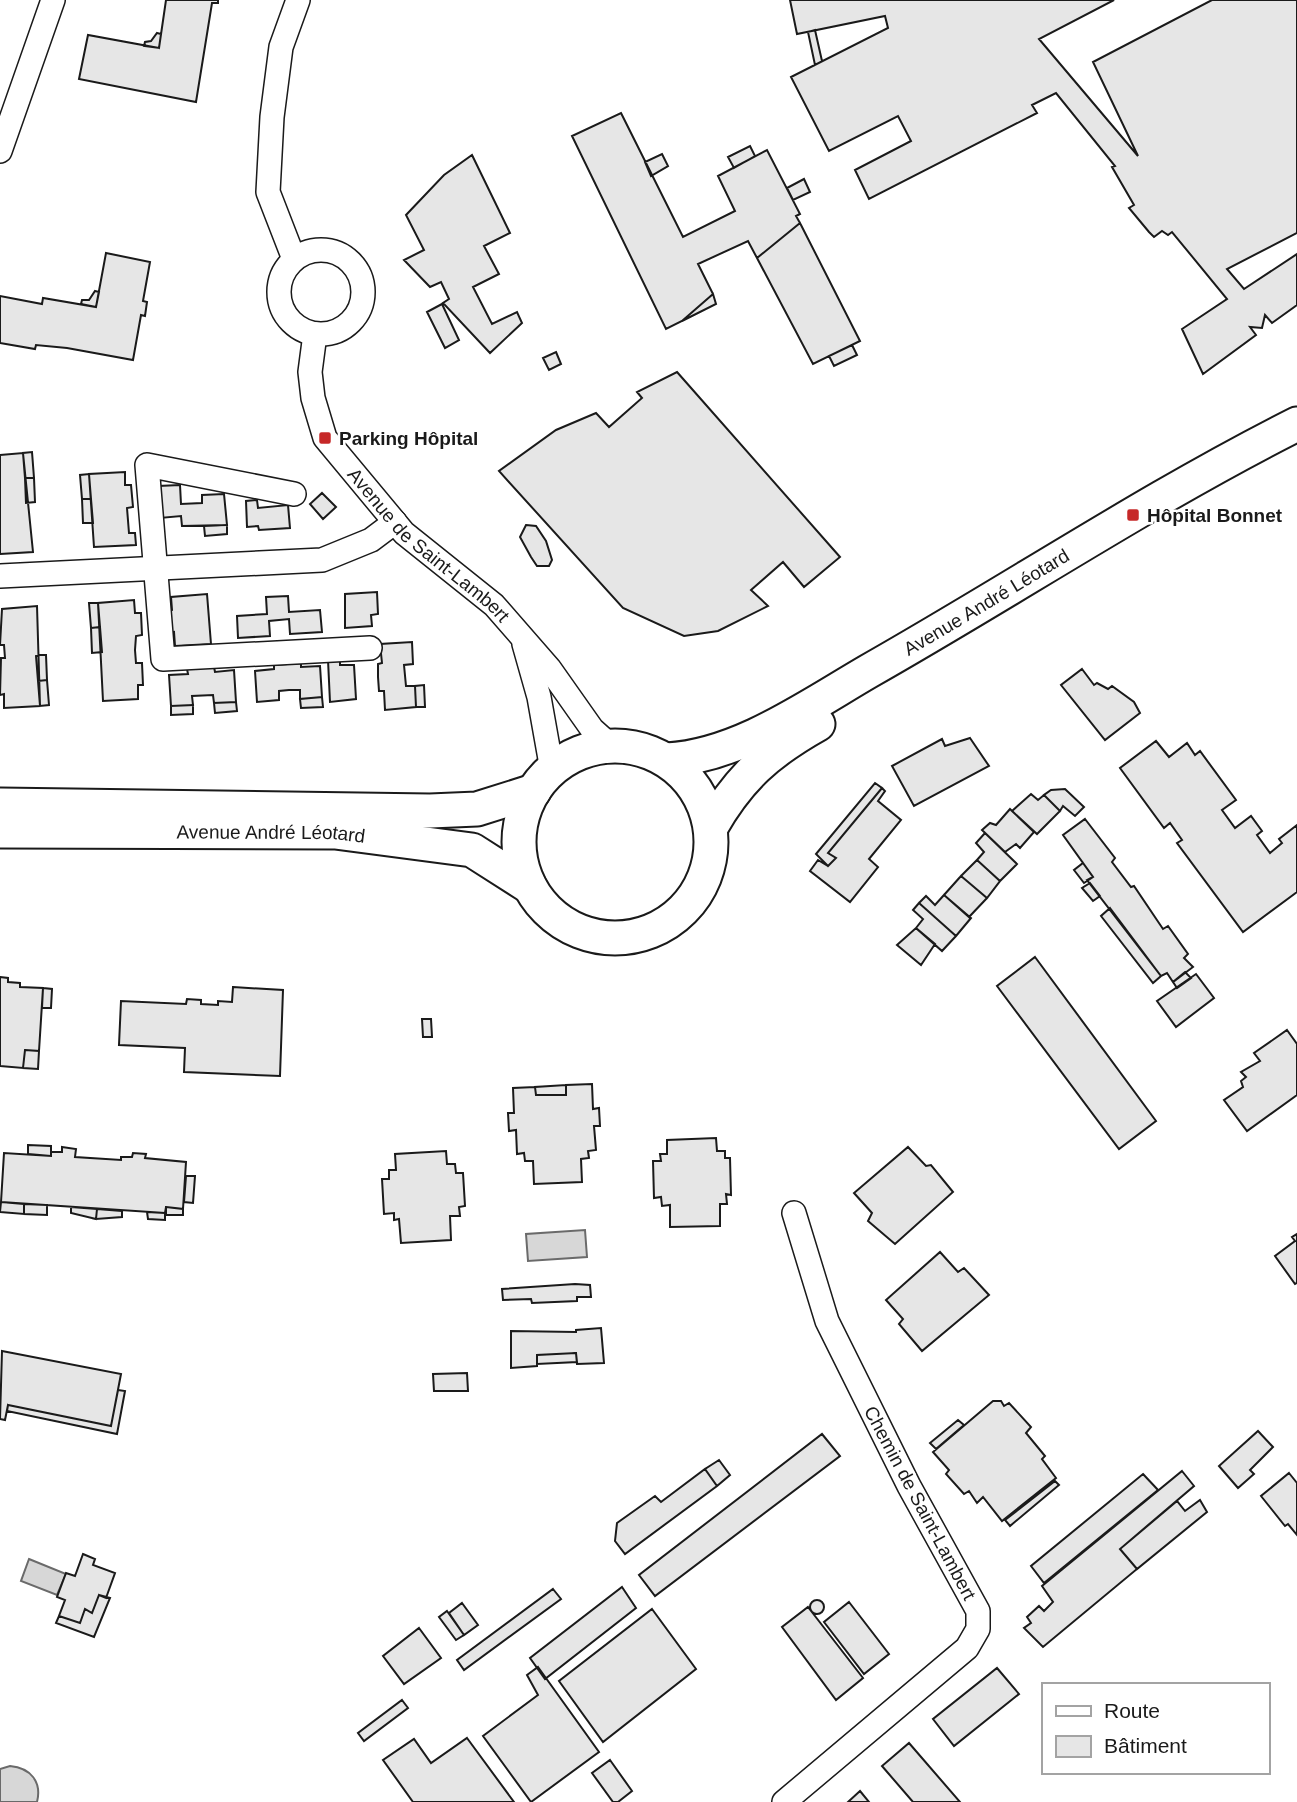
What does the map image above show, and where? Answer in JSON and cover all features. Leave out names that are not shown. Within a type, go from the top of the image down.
[{"type":"main road","name":"Avenue André Léotard","points":[[667,760],[692,759],[783,720],[1190,482],[1297,424]]},
{"type":"main road","name":"Avenue André Léotard","points":[[711,827],[728,797],[754,766],[794,738],[1297,447]]},
{"type":"main road","points":[[611,746],[640,749],[667,760],[696,789],[711,827],[708,870],[699,889],[679,914],[652,931],[610,938],[575,930],[546,909],[530,887],[522,864],[519,839],[523,814],[543,781],[570,757],[611,746]]},
{"type":"main road","name":"Avenue André Léotard","points":[[0,805],[430,811],[477,809],[543,781]]},
{"type":"main road","name":"Avenue André Léotard","points":[[0,831],[335,832],[472,850],[530,887]]},
{"type":"street","points":[[0,151],[53,0]]},
{"type":"street","points":[[294,259],[268,192],[271,117],[281,47],[298,0]]},
{"type":"street","points":[[333,251],[346,257],[357,268],[362,281],[363,296],[351,322],[339,331],[315,334],[298,328],[281,308],[279,282],[294,259],[305,252],[333,251]]},
{"type":"street","name":"Avenue de Saint-Lambert","points":[[315,334],[310,372],[313,398],[325,438],[395,522],[494,606],[521,635],[549,668],[592,729],[611,746]]},
{"type":"street","points":[[294,494],[147,465],[163,659],[370,648]]},
{"type":"street","points":[[0,576],[322,560],[371,540],[395,522]]},
{"type":"street","name":"Avenue de Saint-Lambert","points":[[521,635],[539,697],[543,781]]},
{"type":"street","name":"Chemin de Saint-Lambert","points":[[783,1802],[967,1648],[978,1629],[978,1611],[909,1486],[827,1321],[794,1213]]},
{"type":"shaded area","points":[[585,1230],[587,1257],[528,1261],[526,1234]]},
{"type":"shaded area","points":[[29,1559],[66,1574],[57,1595],[21,1581]]},
{"type":"shaded area","points":[[10,1766],[24,1770],[33,1777],[38,1788],[37,1802],[0,1802],[0,1769]]},
{"type":"building","points":[[166,0],[218,0],[218,3],[212,3],[196,102],[79,79],[88,35],[159,48]]},
{"type":"building","points":[[790,0],[1114,0],[1039,39],[1138,156],[1093,62],[1212,0],[1297,0],[1297,233],[1227,269],[1244,289],[1297,254],[1297,305],[1272,323],[1265,315],[1262,328],[1250,327],[1256,335],[1203,374],[1182,329],[1227,299],[1172,232],[1168,235],[1162,231],[1154,237],[1129,208],[1134,205],[1112,167],[1115,166],[1056,93],[1032,105],[1037,113],[869,199],[855,170],[911,141],[898,116],[829,151],[791,77],[888,28],[885,16],[797,34]]},
{"type":"building","points":[[815,30],[822,61],[815,65],[808,32]]},
{"type":"building","points":[[815,30],[822,61],[815,65],[808,32]]},
{"type":"building","points":[[157,33],[161,34],[159,48],[144,46],[145,42],[151,41]]},
{"type":"building","points":[[621,113],[683,237],[735,211],[718,176],[767,150],[800,214],[796,216],[800,223],[757,258],[748,241],[698,264],[713,294],[682,321],[666,329],[572,136]]},
{"type":"building","points":[[750,146],[755,156],[734,168],[728,157]]},
{"type":"building","points":[[662,154],[668,166],[651,176],[645,162]]},
{"type":"building","points":[[472,155],[510,233],[484,246],[499,274],[473,287],[492,324],[517,312],[522,323],[490,353],[443,303],[449,299],[441,282],[430,287],[404,260],[424,250],[406,215],[444,175]]},
{"type":"building","points":[[804,179],[810,192],[793,200],[787,188]]},
{"type":"building","points":[[800,223],[860,341],[813,364],[757,258]]},
{"type":"building","points":[[106,253],[150,262],[143,301],[147,302],[145,316],[141,315],[133,360],[67,348],[36,345],[35,349],[0,343],[0,296],[42,304],[43,298],[96,307]]},
{"type":"building","points":[[95,291],[99,292],[96,307],[81,304],[82,300],[89,300]]},
{"type":"building","points":[[713,294],[716,304],[682,321]]},
{"type":"building","points":[[442,304],[459,340],[445,348],[427,312]]},
{"type":"building","points":[[852,345],[857,355],[834,366],[829,356]]},
{"type":"building","points":[[556,352],[561,364],[549,370],[543,358]]},
{"type":"building","points":[[677,372],[840,557],[804,587],[783,562],[751,590],[768,606],[718,631],[684,636],[623,608],[499,471],[556,430],[596,413],[609,427],[642,398],[637,392]]},
{"type":"building","points":[[32,452],[34,478],[25,478],[23,453]]},
{"type":"building","points":[[23,453],[33,552],[0,554],[0,455]]},
{"type":"building","points":[[125,472],[125,485],[131,485],[133,507],[127,508],[129,533],[135,533],[136,545],[94,547],[89,474]]},
{"type":"building","points":[[89,474],[91,499],[82,499],[80,475]]},
{"type":"building","points":[[25,478],[34,478],[35,502],[26,503]]},
{"type":"building","points":[[180,485],[181,504],[202,503],[202,495],[224,494],[227,525],[182,526],[181,516],[160,518],[158,486]]},
{"type":"building","points":[[322,493],[336,507],[323,519],[310,504]]},
{"type":"building","points":[[82,499],[91,499],[93,523],[83,523]]},
{"type":"building","points":[[257,500],[258,508],[288,505],[290,528],[259,530],[258,526],[247,527],[246,501]]},
{"type":"building","points":[[227,525],[227,534],[205,536],[204,526]]},
{"type":"building","points":[[526,525],[536,526],[546,541],[552,560],[549,566],[537,566],[531,557],[520,537]]},
{"type":"building","points":[[377,592],[378,614],[371,615],[372,626],[345,628],[345,594]]},
{"type":"building","points":[[207,594],[211,644],[175,646],[174,632],[168,633],[166,611],[172,610],[171,597]]},
{"type":"building","points":[[288,596],[289,612],[320,610],[322,632],[290,634],[289,619],[269,621],[270,636],[238,638],[237,616],[267,614],[266,597]]},
{"type":"building","points":[[134,600],[135,613],[141,613],[142,635],[136,636],[135,650],[136,663],[142,663],[143,685],[138,685],[138,699],[103,701],[98,603]]},
{"type":"building","points":[[89,603],[98,603],[100,627],[91,628]]},
{"type":"building","points":[[37,606],[40,706],[4,708],[4,694],[0,695],[1,658],[5,658],[4,645],[0,645],[2,609]]},
{"type":"building","points":[[100,627],[102,652],[92,653],[91,628]]},
{"type":"building","points":[[412,642],[413,664],[404,665],[406,686],[415,686],[416,707],[385,710],[384,691],[379,691],[378,664],[382,663],[380,644]]},
{"type":"building","points":[[46,655],[47,680],[38,681],[36,656]]},
{"type":"building","points":[[328,660],[340,660],[340,665],[354,665],[356,699],[330,702]]},
{"type":"building","points":[[301,663],[301,667],[320,666],[322,697],[300,699],[300,690],[289,690],[279,691],[279,700],[257,702],[255,671],[274,669],[274,665]]},
{"type":"building","points":[[214,667],[215,672],[234,670],[236,702],[214,703],[213,695],[192,696],[193,705],[171,706],[169,675],[188,674],[187,669]]},
{"type":"building","points":[[1082,669],[1094,685],[1097,683],[1108,689],[1112,686],[1134,702],[1140,713],[1105,740],[1061,685]]},
{"type":"building","points":[[47,680],[49,705],[40,706],[38,681]]},
{"type":"building","points":[[424,685],[425,707],[416,707],[415,686]]},
{"type":"building","points":[[322,697],[323,707],[301,708],[300,699]]},
{"type":"building","points":[[236,702],[237,711],[215,713],[214,703]]},
{"type":"building","points":[[193,705],[193,714],[171,715],[171,706]]},
{"type":"building","points":[[970,738],[989,766],[914,806],[892,766],[942,739],[945,746]]},
{"type":"building","points":[[1156,741],[1169,757],[1187,743],[1195,755],[1200,751],[1236,800],[1222,810],[1235,828],[1251,816],[1262,831],[1257,835],[1270,853],[1282,843],[1279,839],[1297,825],[1297,892],[1243,932],[1177,843],[1182,840],[1170,823],[1164,828],[1120,768]]},
{"type":"building","points":[[875,783],[882,788],[828,853],[836,858],[828,866],[816,854]]},
{"type":"building","points":[[882,788],[885,791],[878,801],[901,820],[869,859],[878,867],[850,902],[810,871],[818,860],[828,866],[836,858],[828,853]]},
{"type":"building","points":[[1065,789],[1084,807],[1075,816],[1063,806],[1060,811],[1044,795],[1051,790]]},
{"type":"building","points":[[1031,794],[1038,800],[1044,795],[1060,811],[1037,834],[1012,811]]},
{"type":"building","points":[[1010,809],[1034,832],[1020,848],[1016,844],[1005,852],[982,830],[990,823],[996,825]]},
{"type":"building","points":[[1085,819],[1115,858],[1112,862],[1131,887],[1134,886],[1163,929],[1168,926],[1188,954],[1184,958],[1193,967],[1173,982],[1167,973],[1161,976],[1087,880],[1093,877],[1063,835]]},
{"type":"building","points":[[985,833],[1017,864],[1000,881],[977,860],[984,852],[976,843]]},
{"type":"building","points":[[977,860],[1000,881],[987,898],[961,876]]},
{"type":"building","points":[[1083,863],[1093,877],[1084,883],[1074,870]]},
{"type":"building","points":[[961,876],[987,898],[969,917],[944,895]]},
{"type":"building","points":[[1090,883],[1100,896],[1093,901],[1082,888]]},
{"type":"building","points":[[944,895],[971,918],[956,936],[919,903],[926,896],[935,905]]},
{"type":"building","points":[[919,903],[956,936],[942,951],[916,928],[923,919],[913,910]]},
{"type":"building","points":[[1110,908],[1161,976],[1153,983],[1101,916]]},
{"type":"building","points":[[916,928],[935,944],[921,965],[897,945]]},
{"type":"building","points":[[1035,957],[1156,1121],[1119,1149],[997,986]]},
{"type":"building","points":[[1185,972],[1191,978],[1177,988],[1173,982]]},
{"type":"building","points":[[1196,974],[1214,998],[1176,1027],[1157,1001]]},
{"type":"building","points":[[0,977],[8,978],[8,982],[20,983],[20,987],[43,988],[39,1051],[25,1050],[23,1068],[0,1066]]},
{"type":"building","points":[[233,987],[283,990],[280,1076],[184,1072],[185,1048],[119,1045],[121,1001],[186,1004],[187,999],[201,1000],[201,1004],[218,1005],[218,1001],[232,1002]]},
{"type":"building","points":[[43,988],[52,989],[51,1008],[42,1008]]},
{"type":"building","points":[[422,1019],[431,1019],[432,1037],[423,1037]]},
{"type":"building","points":[[1287,1030],[1297,1044],[1297,1095],[1247,1131],[1224,1100],[1243,1087],[1241,1081],[1246,1077],[1241,1072],[1260,1061],[1254,1053]]},
{"type":"building","points":[[25,1050],[39,1051],[38,1069],[23,1068]]},
{"type":"building","points":[[592,1084],[593,1109],[599,1108],[600,1126],[594,1126],[596,1150],[588,1151],[589,1158],[581,1159],[582,1182],[534,1184],[533,1161],[525,1161],[524,1153],[517,1154],[516,1130],[509,1131],[508,1113],[514,1113],[513,1088],[535,1087],[536,1095],[566,1095],[566,1085]]},
{"type":"building","points":[[566,1085],[566,1095],[536,1095],[535,1087]]},
{"type":"building","points":[[716,1138],[717,1151],[725,1151],[725,1158],[730,1158],[731,1195],[726,1194],[727,1204],[720,1204],[720,1226],[670,1227],[670,1205],[662,1206],[661,1197],[654,1198],[653,1161],[661,1161],[660,1154],[667,1154],[667,1140]]},
{"type":"building","points":[[28,1145],[51,1146],[51,1156],[28,1154]]},
{"type":"building","points":[[62,1147],[76,1149],[75,1157],[121,1160],[121,1157],[132,1157],[133,1153],[146,1154],[145,1158],[186,1162],[183,1209],[166,1207],[165,1213],[1,1202],[4,1153],[51,1156],[51,1152],[62,1152]]},
{"type":"building","points":[[908,1147],[926,1166],[931,1165],[953,1192],[895,1244],[868,1221],[872,1213],[854,1193]]},
{"type":"building","points":[[446,1151],[447,1164],[455,1164],[456,1173],[463,1173],[465,1206],[459,1207],[460,1216],[450,1216],[451,1240],[401,1243],[399,1219],[394,1220],[394,1213],[384,1214],[382,1179],[389,1179],[389,1170],[396,1170],[395,1154]]},
{"type":"building","points":[[186,1176],[195,1176],[193,1203],[184,1202]]},
{"type":"building","points":[[1,1202],[24,1204],[24,1214],[0,1212]]},
{"type":"building","points":[[24,1204],[47,1205],[47,1215],[24,1214]]},
{"type":"building","points":[[71,1207],[97,1209],[96,1219],[71,1213]]},
{"type":"building","points":[[166,1207],[183,1209],[183,1215],[166,1215]]},
{"type":"building","points":[[97,1209],[122,1211],[122,1217],[96,1219]]},
{"type":"building","points":[[147,1212],[165,1213],[165,1220],[148,1219]]},
{"type":"building","points":[[1297,1234],[1295,1284],[1275,1256],[1295,1241],[1292,1237]]},
{"type":"building","points":[[940,1252],[958,1272],[964,1268],[989,1295],[922,1351],[899,1324],[903,1319],[886,1300]]},
{"type":"building","points":[[590,1285],[591,1297],[577,1297],[577,1301],[532,1303],[531,1299],[503,1300],[502,1289]]},
{"type":"building","points":[[601,1328],[604,1363],[577,1364],[576,1353],[537,1355],[537,1366],[511,1368],[511,1331],[576,1332]]},
{"type":"building","points":[[2,1351],[121,1374],[111,1426],[8,1405],[5,1420],[0,1419]]},
{"type":"building","points":[[576,1353],[577,1362],[537,1364],[537,1355]]},
{"type":"building","points":[[467,1373],[468,1391],[434,1391],[433,1374]]},
{"type":"building","points":[[118,1390],[125,1391],[117,1434],[7,1411],[8,1405],[111,1426]]},
{"type":"building","points":[[993,1401],[1001,1401],[1004,1406],[1009,1403],[1031,1427],[1026,1433],[1045,1456],[1042,1459],[1056,1478],[1002,1521],[983,1497],[977,1503],[969,1491],[964,1494],[946,1474],[949,1470],[933,1452]]},
{"type":"building","points":[[958,1420],[964,1425],[936,1449],[930,1443]]},
{"type":"building","points":[[1258,1431],[1273,1447],[1250,1470],[1254,1474],[1238,1488],[1219,1466]]},
{"type":"building","points":[[822,1434],[840,1456],[655,1596],[639,1575]]},
{"type":"building","points":[[719,1460],[730,1475],[717,1486],[705,1469]]},
{"type":"building","points":[[705,1469],[717,1486],[625,1554],[615,1541],[617,1523],[655,1496],[661,1502]]},
{"type":"building","points":[[1182,1471],[1194,1486],[1120,1549],[1137,1569],[1043,1647],[1024,1628],[1031,1623],[1027,1617],[1039,1606],[1044,1611],[1053,1602],[1042,1586]]},
{"type":"building","points":[[1289,1473],[1297,1483],[1297,1535],[1288,1524],[1285,1526],[1261,1496]]},
{"type":"building","points":[[1143,1474],[1158,1490],[1044,1583],[1031,1566]]},
{"type":"building","points":[[1055,1481],[1059,1485],[1010,1526],[1005,1520]]},
{"type":"building","points":[[1200,1500],[1207,1512],[1137,1569],[1120,1549],[1177,1501],[1185,1511]]},
{"type":"building","points":[[83,1554],[95,1559],[93,1565],[115,1573],[106,1598],[99,1595],[92,1613],[85,1609],[80,1623],[59,1616],[65,1600],[57,1597],[66,1573],[75,1576]]},
{"type":"building","points":[[622,1587],[636,1608],[545,1679],[530,1658]]},
{"type":"building","points":[[553,1589],[561,1599],[464,1670],[457,1660]]},
{"type":"building","points":[[99,1595],[110,1598],[94,1637],[56,1623],[59,1616],[80,1623],[85,1609],[92,1613]]},
{"type":"building","points":[[817,1600],[822,1602],[822,1612],[817,1614],[812,1612],[810,1607],[812,1602]]},
{"type":"building","points":[[849,1602],[889,1654],[864,1674],[824,1622]]},
{"type":"building","points":[[462,1603],[478,1625],[464,1635],[449,1613]]},
{"type":"building","points":[[808,1607],[863,1678],[836,1700],[782,1627]]},
{"type":"building","points":[[652,1609],[696,1669],[603,1742],[559,1681]]},
{"type":"building","points":[[447,1611],[464,1635],[456,1640],[439,1617]]},
{"type":"building","points":[[419,1628],[441,1658],[404,1684],[383,1656]]},
{"type":"building","points":[[538,1667],[599,1752],[531,1802],[483,1736],[538,1695],[527,1675]]},
{"type":"building","points":[[997,1668],[1019,1694],[954,1746],[933,1719]]},
{"type":"building","points":[[402,1700],[408,1708],[364,1741],[358,1733]]},
{"type":"building","points":[[467,1738],[514,1802],[413,1802],[383,1760],[414,1739],[431,1763]]},
{"type":"building","points":[[909,1743],[960,1802],[913,1802],[882,1766]]},
{"type":"building","points":[[610,1760],[632,1791],[618,1802],[613,1802],[592,1773]]},
{"type":"building","points":[[860,1791],[869,1802],[848,1802]]},
{"type":"place","name":"Parking Hôpital","points":[[325,438]]},
{"type":"place","name":"Hôpital Bonnet","points":[[1133,515]]}]
